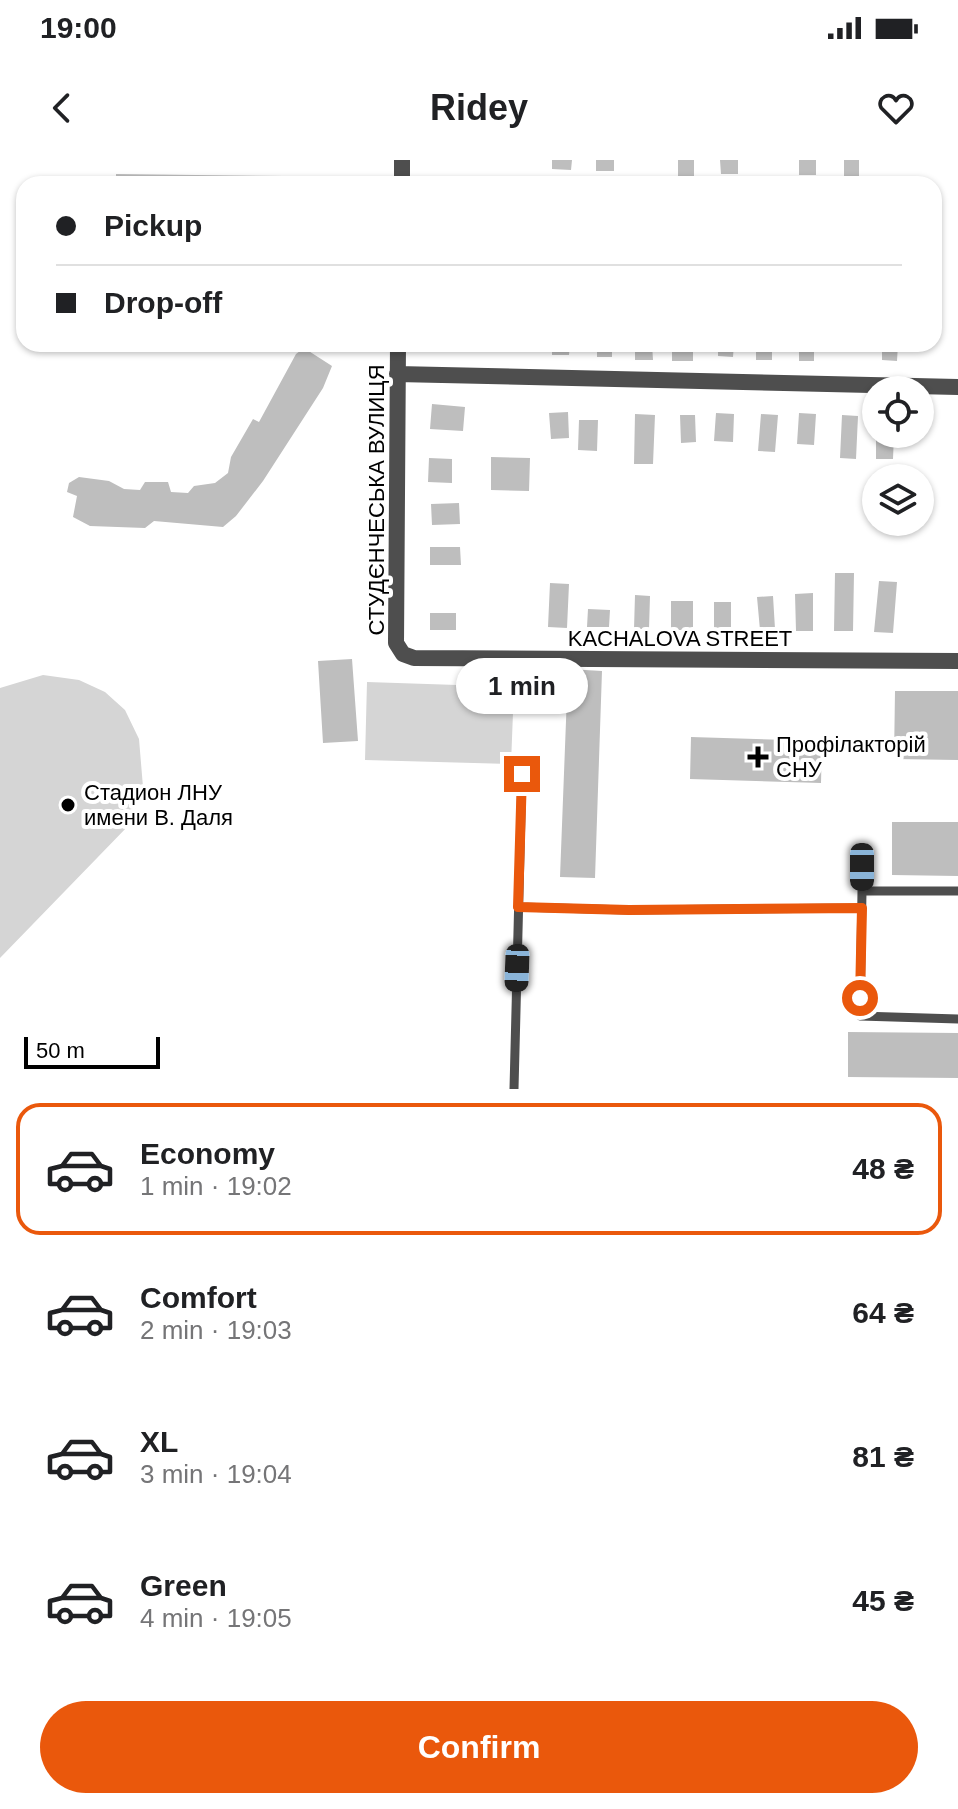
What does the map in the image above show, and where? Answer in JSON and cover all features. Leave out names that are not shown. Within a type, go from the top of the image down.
[{"type":"street","name":"СТУДЄНЧЕСЬКА ВУЛИЦЯ","points":[[398,352],[396,643],[403,654]]},
{"type":"street","points":[[397,374],[958,387]]},
{"type":"street","name":"KACHALOVA STREET","points":[[403,654],[429,659],[958,661]]},
{"type":"lane","points":[[514,1089],[522,774]]},
{"type":"lane","points":[[862,867],[860,1016],[958,1019]]},
{"type":"lane","points":[[862,891],[958,891]]},
{"type":"lane","points":[[518,907],[629,910],[862,908]]},
{"type":"shaded area","name":"Стадион ЛНУ имени В. Даля","points":[[43,675],[79,680],[105,692],[125,710],[139,739],[143,787],[130,824],[0,958],[0,688]]},
{"type":"shaded area","points":[[367,682],[514,687],[511,764],[365,760]]},
{"type":"building","points":[[552,160],[572,160],[571,170],[552,169]]},
{"type":"building","points":[[596,160],[614,160],[614,171],[596,171]]},
{"type":"building","points":[[678,160],[694,160],[694,176],[678,176]]},
{"type":"building","points":[[720,160],[738,160],[738,174],[721,174]]},
{"type":"building","points":[[799,160],[816,160],[816,175],[799,175]]},
{"type":"building","points":[[844,160],[859,160],[859,176],[844,176]]},
{"type":"building","points":[[116,174],[284,176],[116,176]]},
{"type":"building","points":[[310,352],[332,366],[323,388],[263,481],[236,516],[223,527],[154,521],[145,528],[90,526],[73,517],[77,496],[67,492],[69,483],[79,477],[140,490],[145,482],[168,482],[171,492],[188,493],[194,486],[215,483],[228,473],[231,457],[253,419],[259,422],[296,354]]},
{"type":"building","points":[[552,352],[569,352],[569,355],[552,355]]},
{"type":"building","points":[[597,352],[612,352],[612,357],[597,357]]},
{"type":"building","points":[[635,352],[652,352],[653,360],[635,360]]},
{"type":"building","points":[[672,352],[693,352],[693,361],[672,361]]},
{"type":"building","points":[[718,352],[733,352],[733,357],[718,356]]},
{"type":"building","points":[[756,352],[772,352],[772,360],[756,360]]},
{"type":"building","points":[[799,352],[814,352],[814,361],[799,361]]},
{"type":"building","points":[[882,352],[898,352],[897,361],[882,360]]},
{"type":"building","points":[[432,404],[465,407],[463,431],[430,429]]},
{"type":"building","points":[[568,412],[569,438],[551,439],[549,413]]},
{"type":"building","points":[[716,413],[734,414],[733,442],[714,441]]},
{"type":"building","points":[[799,413],[816,414],[814,445],[797,444]]},
{"type":"building","points":[[635,414],[655,415],[653,464],[634,464]]},
{"type":"building","points":[[761,414],[778,415],[775,452],[758,451]]},
{"type":"building","points":[[680,415],[695,415],[696,442],[681,443]]},
{"type":"building","points":[[842,415],[858,416],[856,459],[840,458]]},
{"type":"building","points":[[579,420],[598,420],[597,451],[578,450]]},
{"type":"building","points":[[876,448],[893,448],[893,459],[876,459]]},
{"type":"building","points":[[491,457],[530,458],[529,491],[491,490]]},
{"type":"building","points":[[429,458],[452,459],[452,483],[428,482]]},
{"type":"building","points":[[459,503],[460,524],[432,525],[431,504]]},
{"type":"building","points":[[430,547],[460,547],[461,565],[430,565]]},
{"type":"building","points":[[835,573],[854,573],[853,631],[834,631]]},
{"type":"building","points":[[879,581],[897,582],[893,633],[874,632]]},
{"type":"building","points":[[550,583],[569,584],[567,628],[548,627]]},
{"type":"building","points":[[813,593],[813,631],[796,631],[795,594]]},
{"type":"building","points":[[635,595],[650,596],[649,629],[634,629]]},
{"type":"building","points":[[773,596],[775,629],[760,630],[757,597]]},
{"type":"building","points":[[671,601],[693,601],[693,630],[671,630]]},
{"type":"building","points":[[714,602],[731,602],[731,628],[714,628]]},
{"type":"building","points":[[588,609],[610,610],[609,627],[587,627]]},
{"type":"building","points":[[430,613],[456,613],[456,630],[430,630]]},
{"type":"building","points":[[352,659],[358,741],[323,743],[318,661]]},
{"type":"building","points":[[568,669],[602,671],[595,878],[560,877]]},
{"type":"building","points":[[895,691],[958,691],[958,760],[894,759]]},
{"type":"building","points":[[691,737],[822,741],[821,783],[690,779]]},
{"type":"building","points":[[892,822],[958,822],[958,876],[892,875]]},
{"type":"building","points":[[848,1032],[958,1033],[958,1078],[848,1077]]},
{"type":"place","name":"Профілакторій СНУ","points":[[758,757]]},
{"type":"place","name":"Стадион ЛНУ имени В. Даля","points":[[68,805]]},
{"type":"route","points":[[522,774],[518,907],[629,910],[862,908],[860,998]]}]
